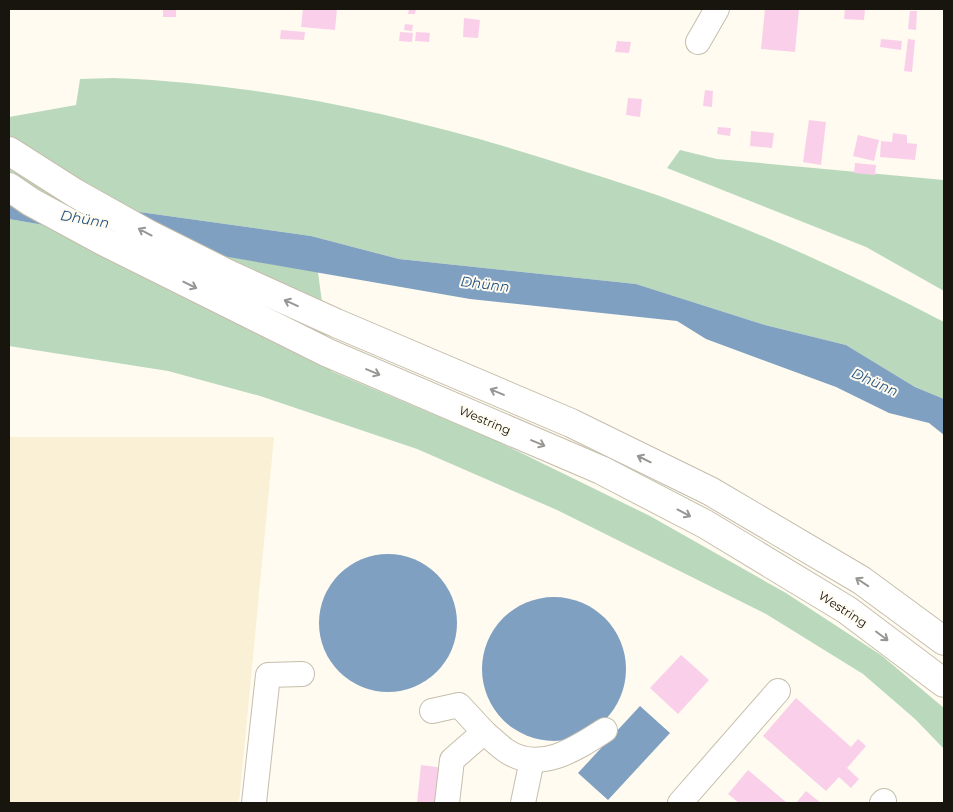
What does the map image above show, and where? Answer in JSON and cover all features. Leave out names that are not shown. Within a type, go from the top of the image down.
[{"type":"main road","points":[[9,151],[74,193],[148,234],[228,274],[336,323],[571,424],[710,491],[861,580],[944,641]]},
{"type":"main road","name":"Westring","points":[[9,187],[31,202],[103,241],[328,353],[601,470],[705,524],[847,610],[944,683]]},
{"type":"street","points":[[698,42],[717,9]]},
{"type":"street","points":[[254,803],[268,675],[302,674]]},
{"type":"street","points":[[680,803],[778,691]]},
{"type":"street","points":[[432,710],[459,705],[484,732],[506,751],[532,760],[549,759],[566,753],[605,730]]},
{"type":"street","points":[[447,803],[452,760],[484,732]]},
{"type":"street","points":[[522,803],[532,760]]},
{"type":"shaded area","points":[[9,437],[274,437],[239,803],[9,803]]},
{"type":"green space","points":[[113,78],[232,88],[291,97],[408,120],[523,152],[671,200],[816,259],[944,322],[944,399],[915,387],[846,345],[765,325],[636,284],[399,259],[311,236],[82,204],[9,189],[9,117],[76,105],[80,79]]},
{"type":"green space","points":[[680,150],[717,159],[944,180],[944,291],[866,247],[667,168]]},
{"type":"green space","points":[[9,219],[318,272],[331,371],[499,442],[650,516],[786,593],[881,655],[944,708],[944,749],[915,719],[863,674],[766,614],[557,510],[417,449],[260,396],[168,371],[9,346]]},
{"type":"water","name":"Dhünn","points":[[9,189],[82,204],[311,236],[399,259],[636,284],[765,325],[846,345],[915,387],[944,399],[944,435],[929,423],[889,413],[836,387],[706,339],[677,321],[470,299],[9,219]]},
{"type":"water","points":[[388,554],[414,559],[437,574],[452,597],[457,623],[452,649],[437,672],[414,687],[388,692],[362,687],[339,672],[324,649],[319,623],[324,597],[339,574],[362,559]]},
{"type":"water","points":[[554,597],[581,603],[594,609],[605,618],[614,629],[620,642],[626,669],[620,696],[614,709],[605,720],[594,729],[581,735],[554,741],[527,735],[514,729],[503,720],[494,709],[488,696],[482,669],[488,642],[494,629],[503,618],[514,609],[527,603]]},
{"type":"water","points":[[640,706],[670,733],[608,800],[578,773]]},
{"type":"building","points":[[163,9],[176,9],[176,17],[163,17]]},
{"type":"building","points":[[303,9],[337,9],[335,30],[301,27]]},
{"type":"building","points":[[409,9],[416,9],[415,14],[408,14]]},
{"type":"building","points":[[765,9],[799,9],[795,52],[761,49]]},
{"type":"building","points":[[845,9],[865,9],[864,20],[844,19]]},
{"type":"building","points":[[910,11],[917,11],[916,30],[908,29]]},
{"type":"building","points":[[464,18],[480,20],[478,38],[463,37]]},
{"type":"building","points":[[405,24],[413,25],[412,31],[404,30]]},
{"type":"building","points":[[281,30],[305,32],[304,40],[280,39]]},
{"type":"building","points":[[400,32],[413,33],[412,42],[399,41]]},
{"type":"building","points":[[416,32],[430,33],[429,42],[415,41]]},
{"type":"building","points":[[881,39],[902,41],[901,50],[880,47]]},
{"type":"building","points":[[908,39],[915,40],[912,72],[904,71]]},
{"type":"building","points":[[617,41],[631,42],[629,53],[615,52]]},
{"type":"building","points":[[705,90],[713,91],[712,107],[703,106]]},
{"type":"building","points":[[628,98],[642,99],[640,117],[626,115]]},
{"type":"building","points":[[809,120],[826,122],[821,165],[803,162]]},
{"type":"building","points":[[718,127],[731,128],[730,136],[717,134]]},
{"type":"building","points":[[751,131],[774,133],[772,148],[750,146]]},
{"type":"building","points":[[893,133],[907,135],[907,143],[917,144],[915,160],[880,157],[881,141],[892,142]]},
{"type":"building","points":[[858,135],[879,140],[874,161],[853,156]]},
{"type":"building","points":[[855,163],[876,165],[875,175],[854,173]]},
{"type":"building","points":[[681,655],[709,680],[678,714],[650,688]]},
{"type":"building","points":[[796,698],[851,747],[858,739],[866,746],[847,768],[859,779],[851,788],[839,777],[826,791],[763,736]]},
{"type":"building","points":[[421,765],[444,768],[441,803],[417,803]]},
{"type":"building","points":[[748,770],[787,803],[739,803],[728,794]]},
{"type":"building","points":[[806,791],[821,803],[796,803]]}]
